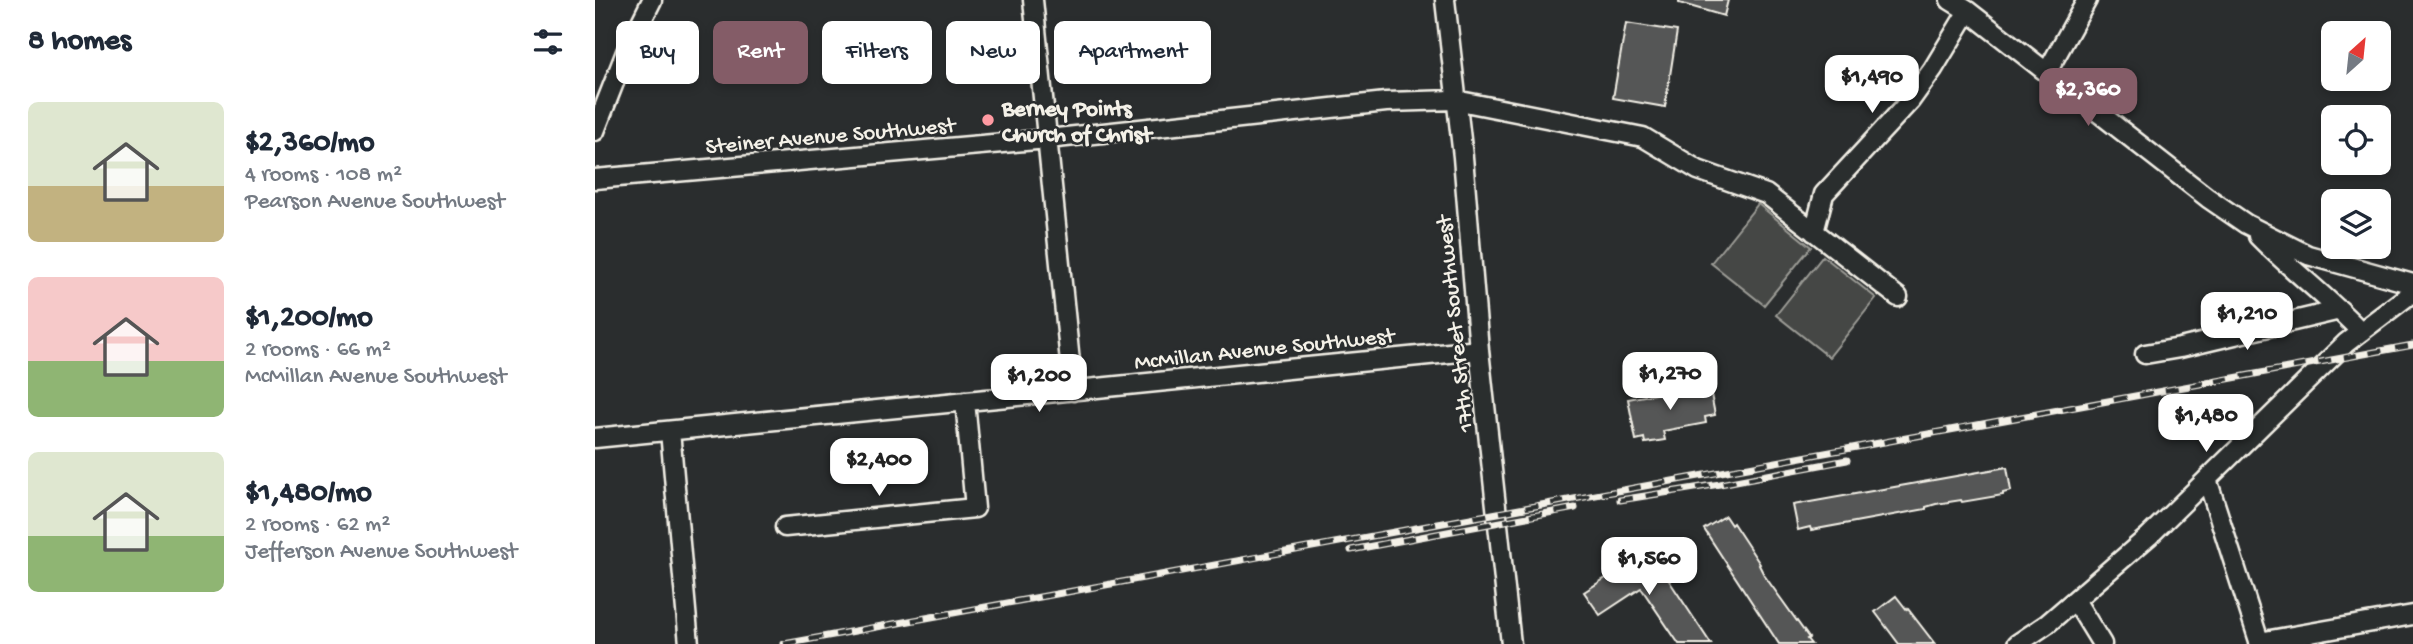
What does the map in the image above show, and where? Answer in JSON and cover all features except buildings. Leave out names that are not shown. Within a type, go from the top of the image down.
[{"type":"street","points":[[595,131],[602,97],[652,0]]},
{"type":"street","points":[[1033,0],[1073,391]]},
{"type":"street","name":"17th Street Southwest","points":[[1445,0],[1511,644]]},
{"type":"street","points":[[1950,0],[1968,11],[2208,198],[2246,224],[2308,255],[2413,284]]},
{"type":"street","points":[[2047,72],[2087,0]]},
{"type":"street","points":[[1814,232],[1824,194],[1910,101],[1968,11]]},
{"type":"street","name":"Steiner Avenue Southwest","points":[[595,179],[1048,139],[1386,102],[1455,100],[1643,137],[1698,170],[1766,194],[1898,297]]},
{"type":"street","points":[[2246,224],[2295,273],[2340,310],[2361,332]]},
{"type":"street","points":[[2017,644],[2047,624],[2149,536],[2346,343],[2413,292]]},
{"type":"street","points":[[2145,354],[2340,310]]},
{"type":"street","name":"McMillan Avenue Southwest","points":[[595,438],[1479,350]]},
{"type":"street","points":[[785,527],[975,508],[965,401]]},
{"type":"street","points":[[670,431],[684,643]]},
{"type":"street","points":[[2207,480],[2259,643],[2413,615]]},
{"type":"street","points":[[2075,600],[2102,644]]},
{"type":"shaded area","points":[[1758,204],[1811,247],[1764,305],[1711,263]]},
{"type":"shaded area","points":[[1823,256],[1876,298],[1829,357],[1776,315]]},
{"type":"railway","points":[[784,644],[2413,345]]},
{"type":"railway","points":[[1620,500],[1847,460]]},
{"type":"railway","points":[[1351,550],[1575,508]]},
{"type":"place","name":"Berney Points Church of Christ","points":[[988,120]]}]
